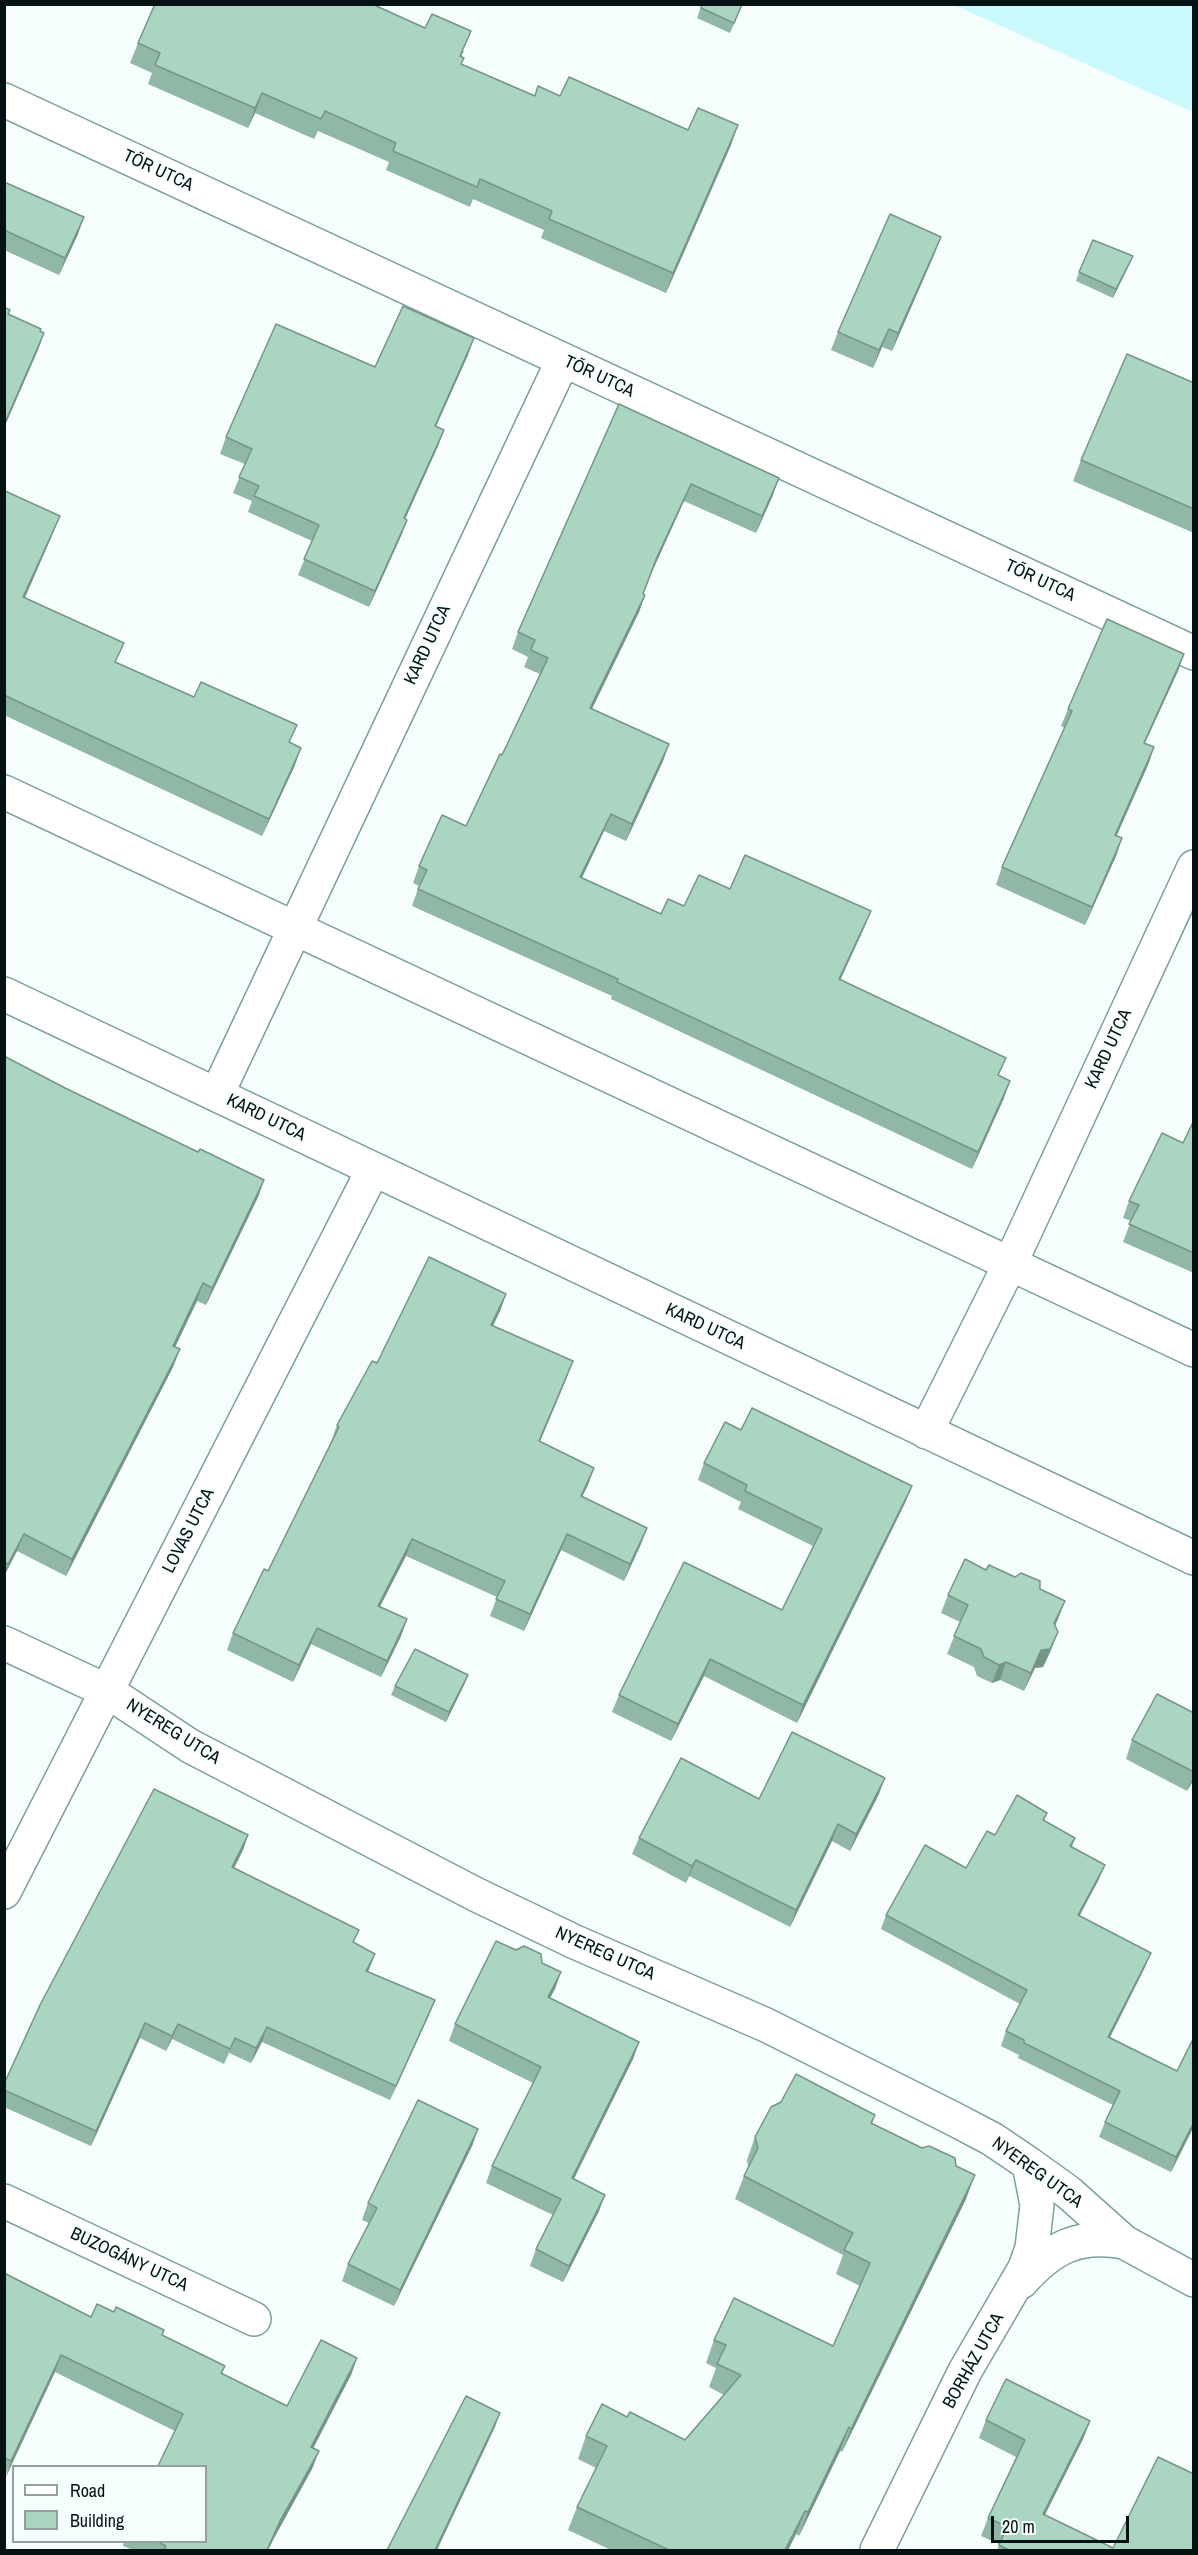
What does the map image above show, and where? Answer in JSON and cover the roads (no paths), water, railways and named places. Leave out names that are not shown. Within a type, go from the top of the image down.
[{"type":"street","name":"TŐR UTCA","points":[[4,100],[1194,653]]},
{"type":"street","name":"KARD UTCA","points":[[217,1094],[563,360]]},
{"type":"street","points":[[4,792],[1194,1350]]},
{"type":"street","name":"KARD UTCA","points":[[926,1432],[1010,1264],[1194,867]]},
{"type":"street","name":"KARD UTCA","points":[[4,994],[1194,1558]]},
{"type":"street","name":"LOVAS UTCA","points":[[4,1892],[373,1170]]},
{"type":"street","name":"NYEREG UTCA","points":[[4,1643],[107,1691],[190,1746],[477,1895],[574,1942],[766,2025],[992,2139],[1068,2192],[1124,2242],[1194,2280]]},
{"type":"street","name":"BORHÁZ UTCA","points":[[877,2550],[965,2371],[1016,2287],[1032,2248],[1037,2205],[1029,2164]]},
{"type":"street","name":"BUZOGÁNY UTCA","points":[[4,2201],[254,2319]]},
{"type":"street","points":[[1016,2287],[1048,2256],[1070,2243],[1095,2239],[1124,2242]]}]
